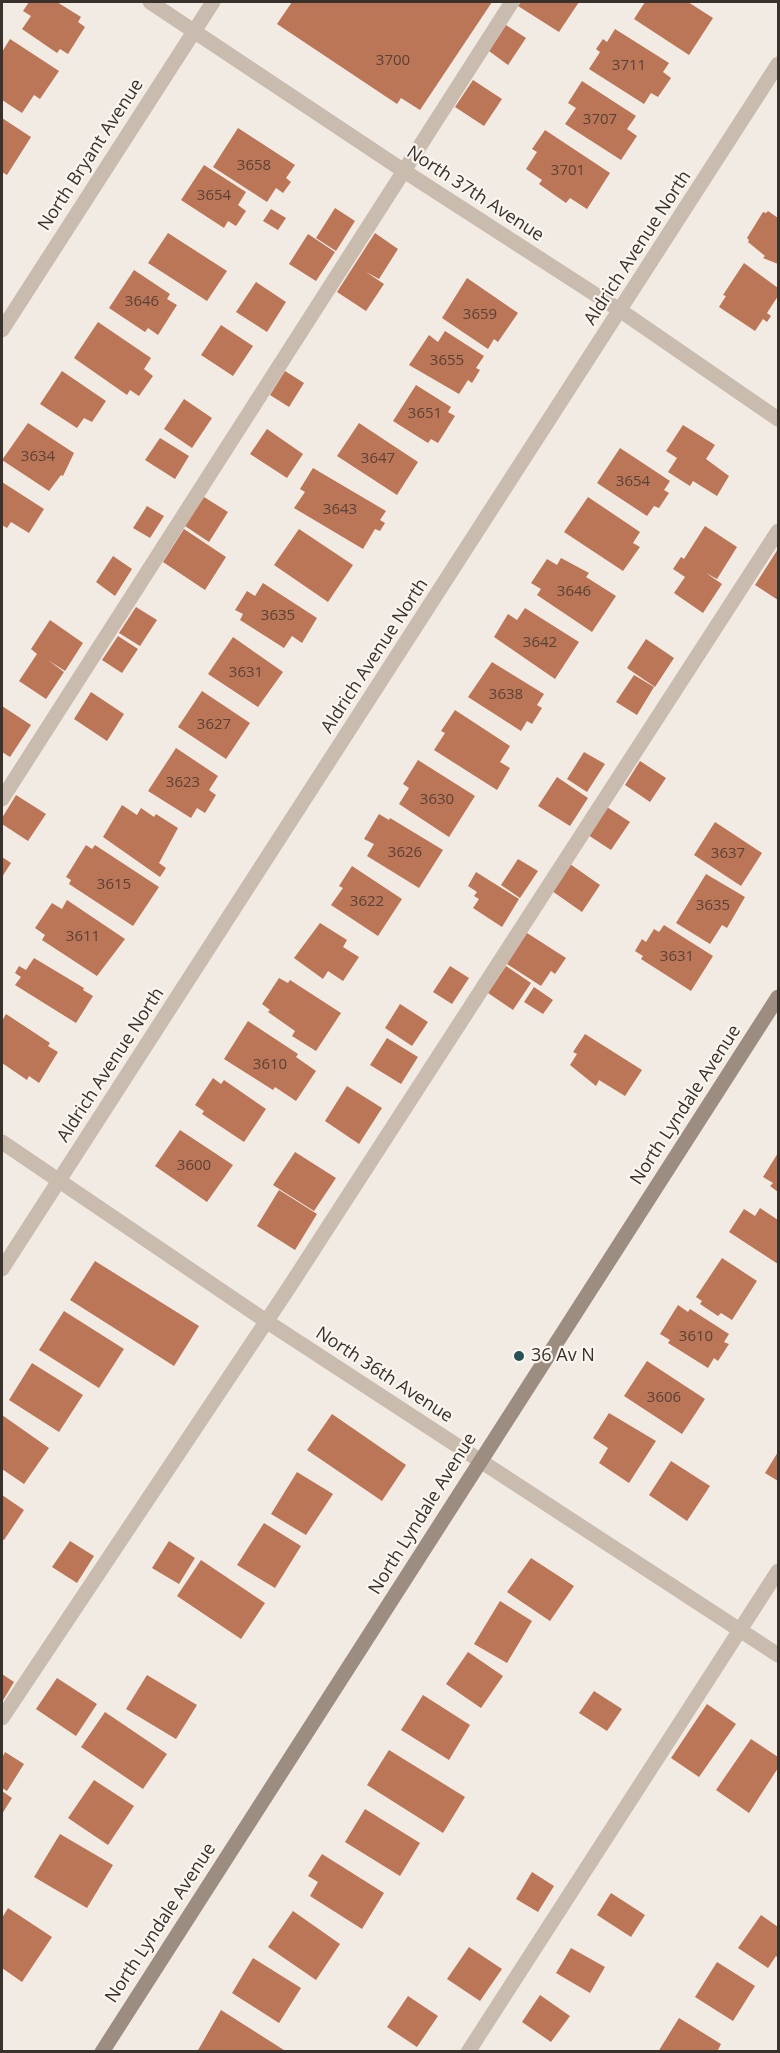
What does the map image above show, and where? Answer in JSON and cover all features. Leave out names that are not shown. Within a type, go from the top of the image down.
[{"type":"street","name":"North 37th Avenue","points":[[150,2],[404,171],[621,311],[778,419]]},
{"type":"street","name":"North Bryant Avenue","points":[[2,330],[213,2]]},
{"type":"street","points":[[2,799],[513,2]]},
{"type":"street","name":"Aldrich Avenue North","points":[[2,1269],[778,64]]},
{"type":"street","points":[[2,1718],[266,1321],[778,531]]},
{"type":"street","name":"North Lyndale Avenue","points":[[102,2052],[778,997]]},
{"type":"street","name":"North 36th Avenue","points":[[2,1142],[266,1321],[778,1654]]},
{"type":"street","points":[[468,2052],[778,1571]]},
{"type":"building","points":[[29,2],[57,2],[81,17],[78,22],[85,27],[68,54],[60,49],[57,53],[22,29],[31,16],[23,11]]},
{"type":"building","points":[[292,2],[492,2],[420,110],[401,98],[397,104],[277,24]]},
{"type":"building","points":[[521,2],[579,2],[559,32],[518,6]]},
{"type":"building","points":[[645,2],[688,2],[713,18],[689,55],[634,19]]},
{"type":"building","points":[[506,25],[526,38],[508,65],[489,51]]},
{"type":"building","points":[[615,29],[669,63],[663,72],[671,78],[658,97],[651,93],[644,104],[589,69],[600,52],[596,49],[603,39],[607,42]]},
{"type":"building","points":[[10,39],[59,71],[40,99],[34,95],[22,113],[2,100],[2,52]]},
{"type":"building","points":[[473,80],[502,99],[484,126],[455,107]]},
{"type":"building","points":[[582,81],[636,116],[627,129],[637,136],[621,160],[565,124],[576,108],[568,103]]},
{"type":"building","points":[[2,118],[31,137],[7,175],[2,172]]},
{"type":"building","points":[[238,128],[295,165],[286,178],[291,182],[283,193],[276,188],[267,202],[213,167]]},
{"type":"building","points":[[545,130],[610,173],[587,209],[570,198],[566,203],[539,184],[542,180],[526,169],[537,152],[532,149]]},
{"type":"building","points":[[204,165],[246,192],[238,205],[246,211],[236,226],[228,221],[224,228],[181,200]]},
{"type":"building","points":[[335,208],[355,221],[336,251],[316,238]]},
{"type":"building","points":[[271,209],[286,218],[278,230],[263,221]]},
{"type":"building","points":[[768,211],[778,218],[778,264],[763,258],[765,256],[748,242],[747,238],[763,212]]},
{"type":"building","points":[[168,233],[227,271],[207,301],[148,263]]},
{"type":"building","points":[[375,233],[398,249],[379,279],[366,272],[384,284],[366,311],[337,292]]},
{"type":"building","points":[[308,234],[335,252],[316,281],[289,264]]},
{"type":"building","points":[[744,263],[778,288],[778,296],[767,313],[771,316],[767,322],[763,319],[755,331],[719,307],[726,296],[723,295]]},
{"type":"building","points":[[134,270],[170,294],[167,299],[177,305],[158,335],[148,328],[145,332],[109,308]]},
{"type":"building","points":[[467,278],[518,313],[498,342],[494,339],[488,349],[442,318]]},
{"type":"building","points":[[256,282],[286,302],[267,332],[236,312]]},
{"type":"building","points":[[98,322],[151,358],[144,369],[153,376],[139,396],[130,390],[127,395],[74,358]]},
{"type":"building","points":[[221,325],[253,346],[233,376],[201,355]]},
{"type":"building","points":[[445,331],[484,356],[476,368],[480,370],[472,383],[468,380],[459,394],[409,365],[429,335],[438,342]]},
{"type":"building","points":[[62,371],[106,401],[92,422],[84,418],[77,428],[40,404]]},
{"type":"building","points":[[285,371],[304,383],[289,407],[270,395]]},
{"type":"building","points":[[416,385],[451,407],[448,412],[455,416],[438,443],[431,439],[428,443],[393,421]]},
{"type":"building","points":[[184,399],[212,418],[192,448],[164,429]]},
{"type":"building","points":[[28,423],[74,453],[63,476],[61,475],[49,491],[2,460]]},
{"type":"building","points":[[359,423],[418,462],[397,495],[337,456]]},
{"type":"building","points":[[683,425],[715,445],[706,459],[729,476],[717,496],[693,481],[690,486],[668,472],[677,458],[666,451]]},
{"type":"building","points":[[267,429],[303,454],[287,478],[250,454]]},
{"type":"building","points":[[160,438],[189,456],[175,479],[145,460]]},
{"type":"building","points":[[620,448],[670,481],[664,490],[669,493],[659,508],[654,506],[647,516],[597,483]]},
{"type":"building","points":[[313,468],[386,511],[380,520],[385,523],[380,531],[375,529],[363,549],[294,508],[305,492],[300,489]]},
{"type":"building","points":[[2,482],[44,509],[29,533],[11,522],[7,528],[2,525]]},
{"type":"building","points":[[204,497],[228,512],[209,542],[185,526]]},
{"type":"building","points":[[588,497],[640,532],[633,543],[640,547],[623,571],[564,532]]},
{"type":"building","points":[[147,506],[164,516],[150,538],[133,528]]},
{"type":"building","points":[[705,526],[737,547],[717,579],[706,573],[722,584],[703,613],[674,593],[685,577],[673,569],[681,557],[684,559]]},
{"type":"building","points":[[184,529],[226,557],[205,590],[163,562]]},
{"type":"building","points":[[299,529],[353,565],[328,602],[274,565]]},
{"type":"building","points":[[778,549],[778,600],[755,585]]},
{"type":"building","points":[[113,556],[132,569],[115,596],[96,582]]},
{"type":"building","points":[[561,558],[589,573],[586,577],[616,596],[592,632],[537,595],[541,589],[531,583],[547,559],[557,565]]},
{"type":"building","points":[[263,583],[317,618],[302,643],[292,636],[284,648],[240,620],[243,614],[235,610],[247,591],[255,596]]},
{"type":"building","points":[[136,607],[157,620],[140,646],[119,633]]},
{"type":"building","points":[[525,608],[579,642],[555,679],[494,637],[508,614],[517,620]]},
{"type":"building","points":[[50,620],[83,643],[65,671],[48,660],[64,672],[46,699],[19,681],[37,654],[31,649]]},
{"type":"building","points":[[118,636],[138,649],[122,673],[102,660]]},
{"type":"building","points":[[233,637],[283,672],[258,707],[208,674]]},
{"type":"building","points":[[646,639],[674,658],[655,687],[627,668]]},
{"type":"building","points":[[492,662],[544,694],[537,705],[542,708],[532,724],[527,721],[521,731],[468,697]]},
{"type":"building","points":[[634,675],[654,687],[637,715],[616,702]]},
{"type":"building","points":[[202,691],[250,723],[226,759],[178,727]]},
{"type":"building","points":[[91,692],[124,714],[107,741],[74,719]]},
{"type":"building","points":[[2,706],[31,725],[10,757],[2,752]]},
{"type":"building","points":[[455,710],[510,746],[500,762],[510,768],[497,790],[434,750],[445,733],[441,731]]},
{"type":"building","points":[[176,748],[218,776],[209,790],[216,795],[205,813],[197,808],[191,818],[148,791]]},
{"type":"building","points":[[584,752],[605,764],[587,792],[567,779]]},
{"type":"building","points":[[418,760],[475,796],[449,837],[399,804],[409,788],[403,784]]},
{"type":"building","points":[[640,761],[666,778],[650,802],[625,785]]},
{"type":"building","points":[[557,777],[588,798],[570,826],[538,806]]},
{"type":"building","points":[[16,795],[46,814],[28,841],[2,824],[2,818]]},
{"type":"building","points":[[122,805],[137,815],[141,808],[154,817],[156,814],[178,828],[159,863],[166,868],[160,877],[103,837]]},
{"type":"building","points":[[607,807],[630,822],[611,850],[588,835]]},
{"type":"building","points":[[379,814],[389,820],[390,818],[443,850],[419,888],[367,856],[374,844],[364,839]]},
{"type":"building","points":[[715,822],[762,853],[741,886],[694,855]]},
{"type":"building","points":[[86,845],[92,849],[95,845],[159,887],[133,926],[69,884],[71,880],[66,877]]},
{"type":"building","points":[[2,857],[11,863],[2,877]]},
{"type":"building","points":[[518,859],[538,871],[520,898],[501,885]]},
{"type":"building","points":[[570,864],[600,885],[582,912],[552,891]]},
{"type":"building","points":[[352,866],[402,899],[378,936],[331,905],[343,888],[339,886]]},
{"type":"building","points":[[476,872],[519,899],[502,927],[473,908],[479,899],[474,896],[477,892],[468,886]]},
{"type":"building","points":[[706,874],[745,897],[727,928],[722,925],[710,944],[676,923]]},
{"type":"building","points":[[67,900],[125,939],[97,976],[42,940],[45,935],[35,928],[52,903],[62,909]]},
{"type":"building","points":[[320,923],[347,940],[343,947],[359,957],[343,981],[328,971],[323,979],[294,958]]},
{"type":"building","points":[[664,925],[713,956],[691,991],[641,959],[643,956],[635,951],[642,939],[646,942],[654,929],[659,932]]},
{"type":"building","points":[[527,933],[566,958],[555,974],[551,971],[541,986],[507,964]]},
{"type":"building","points":[[34,958],[84,988],[83,990],[93,996],[76,1023],[15,985],[21,977],[15,973],[19,966],[26,970]]},
{"type":"building","points":[[450,966],[469,978],[452,1004],[433,992]]},
{"type":"building","points":[[506,966],[531,983],[513,1010],[488,993]]},
{"type":"building","points":[[279,978],[288,983],[290,980],[341,1013],[316,1051],[292,1036],[295,1031],[268,1012],[270,1010],[262,1004]]},
{"type":"building","points":[[534,987],[553,1000],[543,1014],[524,1002]]},
{"type":"building","points":[[400,1004],[428,1022],[412,1046],[385,1028]]},
{"type":"building","points":[[6,1014],[50,1043],[48,1046],[58,1052],[39,1083],[29,1076],[27,1080],[2,1063],[2,1021]]},
{"type":"building","points":[[248,1021],[298,1054],[296,1057],[316,1071],[296,1101],[275,1087],[273,1090],[224,1059]]},
{"type":"building","points":[[585,1034],[642,1070],[625,1096],[599,1080],[596,1086],[570,1065],[577,1054],[573,1052]]},
{"type":"building","points":[[387,1038],[418,1057],[401,1084],[370,1065]]},
{"type":"building","points":[[213,1078],[221,1084],[224,1080],[266,1109],[244,1142],[202,1114],[204,1111],[195,1105]]},
{"type":"building","points":[[347,1086],[382,1108],[359,1144],[325,1121]]},
{"type":"building","points":[[180,1130],[233,1165],[207,1202],[155,1166]]},
{"type":"building","points":[[295,1152],[336,1178],[314,1211],[273,1185]]},
{"type":"building","points":[[778,1153],[778,1192],[770,1186],[773,1183],[763,1177]]},
{"type":"building","points":[[279,1190],[317,1214],[295,1250],[257,1226]]},
{"type":"building","points":[[760,1208],[778,1220],[778,1264],[729,1232],[744,1209],[755,1216]]},
{"type":"building","points":[[722,1258],[757,1281],[732,1320],[721,1313],[718,1316],[700,1304],[702,1301],[696,1297]]},
{"type":"building","points":[[95,1261],[199,1326],[174,1366],[70,1300]]},
{"type":"building","points":[[678,1305],[688,1312],[690,1309],[729,1334],[724,1342],[729,1344],[718,1361],[714,1358],[708,1368],[668,1343],[670,1340],[660,1334]]},
{"type":"building","points":[[64,1311],[124,1349],[99,1388],[39,1350]]},
{"type":"building","points":[[647,1361],[705,1399],[682,1434],[624,1396]]},
{"type":"building","points":[[32,1363],[83,1395],[59,1432],[9,1400]]},
{"type":"building","points":[[609,1413],[656,1441],[629,1483],[599,1463],[608,1448],[593,1438]]},
{"type":"building","points":[[332,1414],[406,1465],[382,1501],[307,1450]]},
{"type":"building","points":[[2,1415],[49,1448],[24,1484],[2,1469]]},
{"type":"building","points":[[778,1452],[778,1481],[765,1473]]},
{"type":"building","points":[[671,1461],[710,1486],[687,1521],[649,1495]]},
{"type":"building","points":[[297,1472],[333,1494],[306,1535],[271,1514]]},
{"type":"building","points":[[2,1495],[24,1510],[4,1540],[2,1539]]},
{"type":"building","points":[[264,1523],[301,1546],[275,1588],[237,1565]]},
{"type":"building","points":[[70,1541],[94,1556],[77,1583],[52,1567]]},
{"type":"building","points":[[169,1541],[195,1558],[179,1584],[152,1568]]},
{"type":"building","points":[[531,1558],[574,1586],[550,1621],[507,1592]]},
{"type":"building","points":[[201,1560],[265,1603],[241,1639],[177,1596]]},
{"type":"building","points":[[500,1601],[532,1621],[507,1663],[474,1644]]},
{"type":"building","points":[[468,1652],[503,1676],[481,1708],[446,1684]]},
{"type":"building","points":[[2,1674],[14,1682],[2,1702]]},
{"type":"building","points":[[147,1675],[197,1705],[176,1739],[126,1709]]},
{"type":"building","points":[[57,1678],[97,1704],[76,1736],[36,1709]]},
{"type":"building","points":[[594,1691],[622,1709],[607,1731],[579,1713]]},
{"type":"building","points":[[423,1695],[470,1725],[449,1760],[401,1730]]},
{"type":"building","points":[[707,1704],[736,1724],[699,1777],[671,1758]]},
{"type":"building","points":[[105,1712],[167,1754],[143,1789],[81,1747]]},
{"type":"building","points":[[751,1739],[778,1757],[778,1768],[749,1813],[716,1790]]},
{"type":"building","points":[[389,1750],[465,1797],[443,1833],[367,1785]]},
{"type":"building","points":[[5,1752],[24,1764],[7,1791],[2,1788],[2,1758]]},
{"type":"building","points":[[94,1780],[134,1806],[108,1845],[68,1818]]},
{"type":"building","points":[[2,1791],[12,1798],[2,1814]]},
{"type":"building","points":[[365,1809],[420,1843],[400,1876],[345,1842]]},
{"type":"building","points":[[60,1834],[113,1865],[87,1908],[34,1877]]},
{"type":"building","points":[[322,1854],[384,1893],[362,1929],[310,1896],[318,1882],[308,1876]]},
{"type":"building","points":[[532,1872],[554,1886],[538,1912],[516,1899]]},
{"type":"building","points":[[611,1893],[645,1915],[631,1937],[597,1915]]},
{"type":"building","points":[[8,1908],[52,1937],[22,1982],[2,1968],[2,1918]]},
{"type":"building","points":[[293,1911],[340,1944],[316,1980],[268,1947]]},
{"type":"building","points":[[761,1915],[778,1927],[778,1958],[776,1956],[768,1968],[738,1948]]},
{"type":"building","points":[[469,1947],[502,1969],[480,2001],[447,1979]]},
{"type":"building","points":[[571,1948],[605,1967],[590,1993],[556,1973]]},
{"type":"building","points":[[253,1958],[301,1988],[279,2023],[232,1993]]},
{"type":"building","points":[[717,1962],[755,1986],[733,2021],[695,1997]]},
{"type":"building","points":[[540,1995],[570,2016],[551,2042],[522,2022]]},
{"type":"building","points":[[408,1996],[438,2016],[417,2047],[387,2027]]},
{"type":"building","points":[[221,2010],[287,2052],[197,2052]]},
{"type":"building","points":[[679,2018],[721,2044],[717,2052],[658,2052]]},
{"type":"place","name":"36 Av N","points":[[519,1356]]}]
